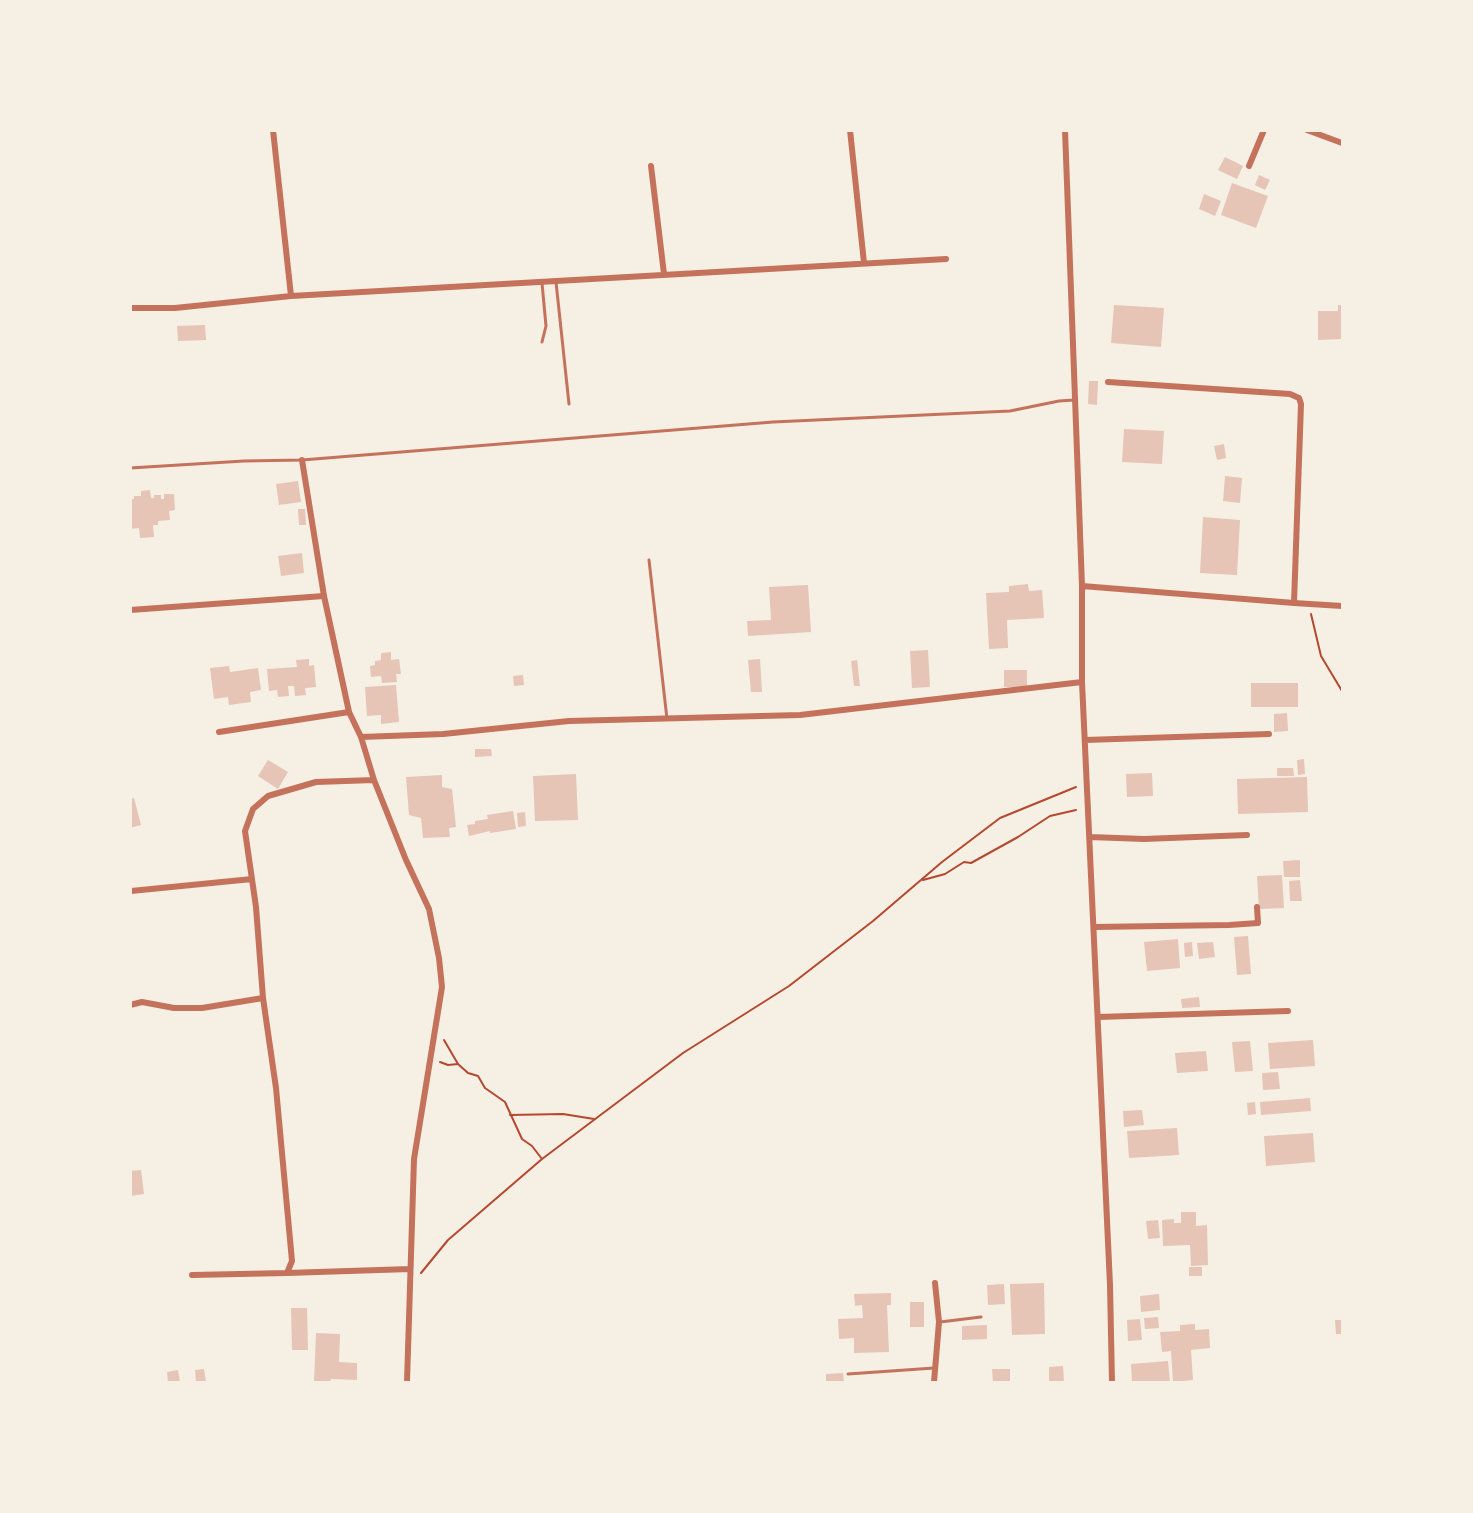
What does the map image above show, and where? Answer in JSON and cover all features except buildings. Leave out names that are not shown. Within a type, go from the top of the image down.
[{"type":"street","points":[[273,130],[291,296]]},
{"type":"street","points":[[850,130],[864,263]]},
{"type":"street","points":[[1065,130],[1083,586],[1085,740],[1110,1285],[1112,1383]]},
{"type":"street","points":[[1249,166],[1264,130]]},
{"type":"street","points":[[1307,130],[1342,143]]},
{"type":"street","points":[[651,166],[664,274]]},
{"type":"street","points":[[130,308],[175,308],[291,296],[946,259]]},
{"type":"street","points":[[1108,382],[1290,394],[1299,398],[1301,404],[1294,603]]},
{"type":"street","points":[[302,460],[324,596],[349,712],[361,737],[374,780],[406,860],[429,909],[439,958],[442,987],[414,1159],[407,1383]]},
{"type":"street","points":[[1083,586],[1342,606]]},
{"type":"street","points":[[130,610],[324,596]]},
{"type":"street","points":[[361,737],[443,734],[569,721],[800,715],[1083,682]]},
{"type":"street","points":[[219,732],[349,712]]},
{"type":"street","points":[[1085,740],[1269,734]]},
{"type":"street","points":[[286,1273],[292,1262],[276,1088],[263,998],[256,907],[245,831],[253,809],[268,796],[316,782],[374,780]]},
{"type":"street","points":[[1089,837],[1144,839],[1246,835]]},
{"type":"street","points":[[131,891],[252,879]]},
{"type":"street","points":[[1094,927],[1218,926],[1258,923],[1257,907]]},
{"type":"street","points":[[130,1005],[142,1002],[174,1008],[202,1008],[263,998]]},
{"type":"street","points":[[1098,1017],[1288,1011]]},
{"type":"street","points":[[192,1275],[410,1269]]},
{"type":"street","points":[[934,1383],[939,1322],[935,1283]]},
{"type":"lane","points":[[556,280],[569,404]]},
{"type":"lane","points":[[542,281],[546,326],[542,342]]},
{"type":"lane","points":[[130,468],[302,460],[773,422],[1010,411],[1075,400]]},
{"type":"lane","points":[[649,560],[667,719]]},
{"type":"lane","points":[[939,1322],[981,1317]]},
{"type":"lane","points":[[848,1374],[934,1368]]},
{"type":"path","points":[[1307,604],[1321,656],[1342,691]]},
{"type":"path","points":[[410,1286],[448,1240],[542,1159],[683,1053],[789,986],[1000,818],[1087,782]]},
{"type":"path","points":[[920,881],[945,874],[964,862],[971,863],[1050,816],[1088,808]]},
{"type":"path","points":[[436,1026],[458,1064],[468,1073],[478,1076],[485,1088],[505,1102],[522,1139],[532,1146],[542,1159]]},
{"type":"path","points":[[431,1059],[448,1065],[458,1064]]},
{"type":"path","points":[[510,1115],[563,1114],[595,1119]]}]
